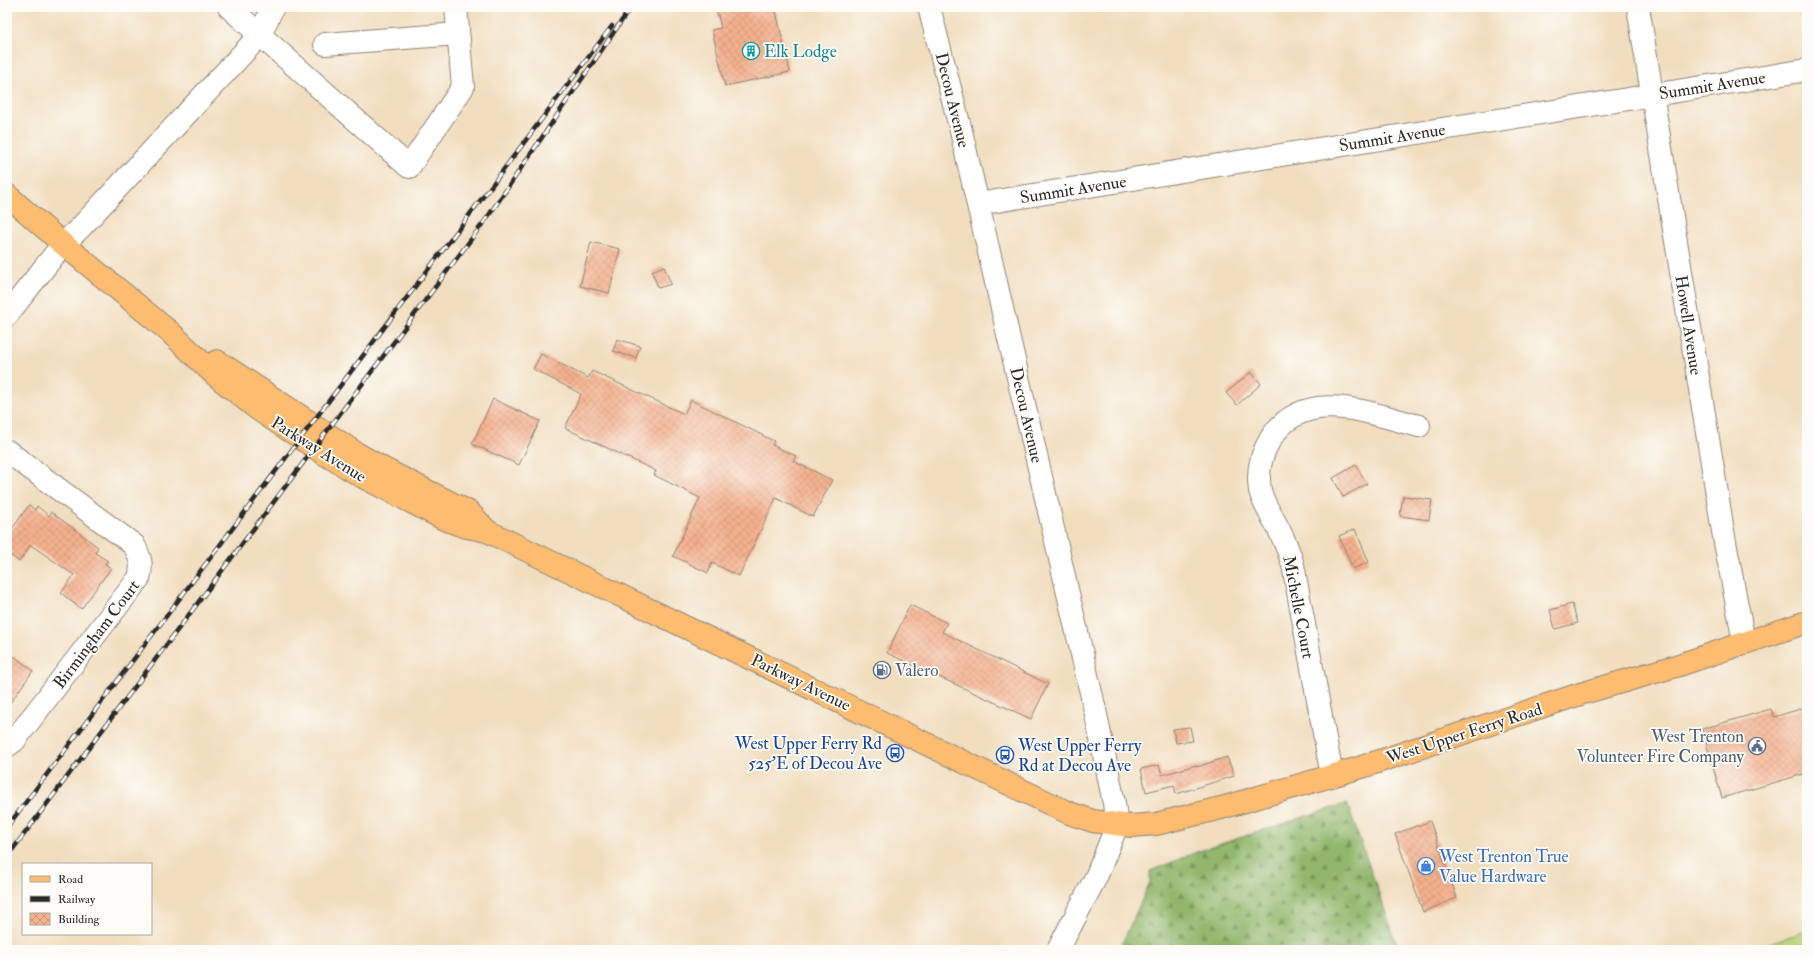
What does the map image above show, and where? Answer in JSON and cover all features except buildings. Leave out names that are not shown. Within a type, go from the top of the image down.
[{"type":"main road","name":"Parkway Avenue","points":[[7,195],[63,244],[171,333],[235,392],[323,453],[363,478],[444,519],[464,526],[487,531],[1069,812],[1093,821],[1117,825]]},
{"type":"main road","name":"West Upper Ferry Road","points":[[1117,825],[1156,824],[1221,808],[1332,776],[1807,622]]},
{"type":"street","points":[[229,7],[409,167],[463,87],[456,7]]},
{"type":"street","points":[[7,315],[63,244],[80,228],[260,35],[273,7]]},
{"type":"street","name":"Decou Avenue","points":[[929,7],[978,204],[1095,710],[1117,825]]},
{"type":"street","name":"Howell Avenue","points":[[1638,7],[1724,537],[1744,642]]},
{"type":"street","points":[[325,44],[458,34]]},
{"type":"street","name":"Summit Avenue","points":[[978,204],[1807,70]]},
{"type":"street","name":"Michelle Court","points":[[1332,776],[1294,565],[1286,544],[1266,506],[1260,491],[1259,476],[1261,460],[1266,445],[1275,432],[1287,420],[1301,412],[1316,407],[1331,406],[1347,408],[1419,426]]},
{"type":"street","name":"Birmingham Court","points":[[7,451],[134,545],[140,556],[142,568],[139,578],[14,741],[7,746]]},
{"type":"street","points":[[1058,950],[1097,875],[1117,825]]},
{"type":"green space","points":[[1347,803],[1399,950],[1119,950],[1150,882],[1150,871],[1199,851]]},
{"type":"green space","points":[[1807,931],[1807,950],[1747,950]]},
{"type":"railway","points":[[7,857],[487,218],[631,7]]},
{"type":"railway","points":[[7,827],[612,26]]},
{"type":"place","name":"Elk Lodge","points":[[751,51]]},
{"type":"place","name":"Valero","points":[[882,670]]},
{"type":"place","name":"West Trenton Volunteer Fire Company","points":[[1757,746]]},
{"type":"place","name":"West Upper Ferry Rd 525'E of Decou Ave","points":[[895,753]]},
{"type":"place","name":"West Upper Ferry Rd at Decou Ave","points":[[1005,755]]},
{"type":"place","name":"West Trenton True Value Hardware","points":[[1426,866]]}]
